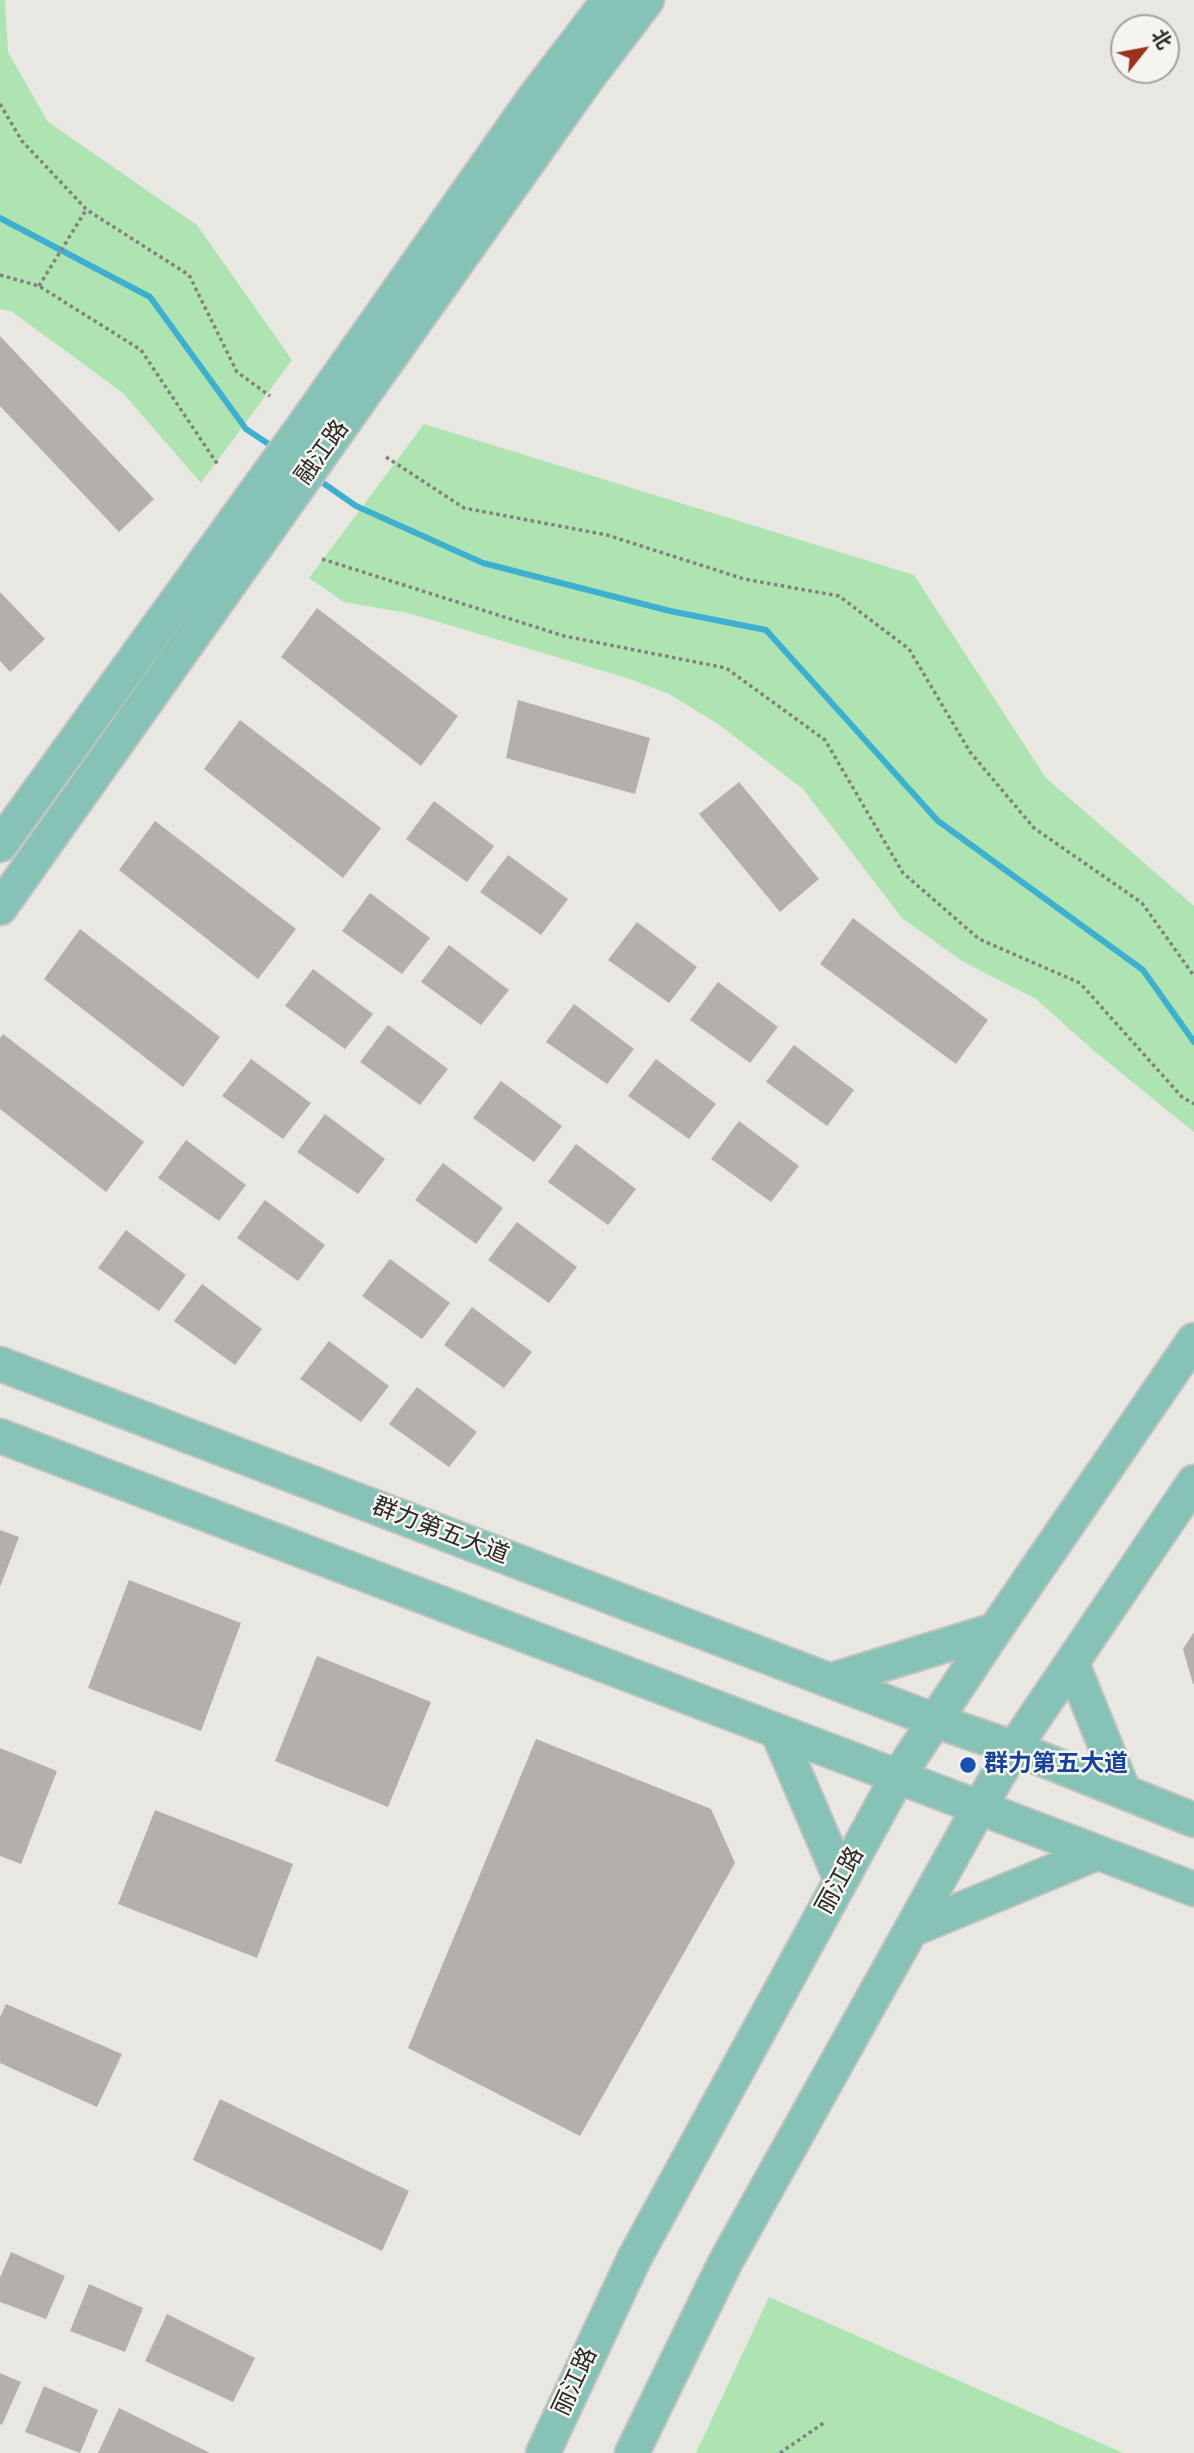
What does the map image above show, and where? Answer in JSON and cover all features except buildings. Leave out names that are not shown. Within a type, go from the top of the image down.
[{"type":"main road","name":"融江路","points":[[321,428],[534,98],[609,0]]},
{"type":"main road","name":"融江路","points":[[0,845],[261,510],[647,0]]},
{"type":"main road","name":"融江路","points":[[0,908],[261,510]]},
{"type":"main road","name":"丽江路","points":[[542,2453],[634,2259],[897,1778],[1194,1340]]},
{"type":"main road","name":"群力第五大道","points":[[0,1364],[936,1721],[1014,1748],[1194,1820]]},
{"type":"main road","points":[[0,1436],[1194,1889]]},
{"type":"main road","points":[[632,2453],[726,2261],[979,1808],[1014,1748],[1194,1482]]},
{"type":"main road","points":[[832,1680],[995,1630]]},
{"type":"main road","points":[[1072,1663],[1124,1792]]},
{"type":"main road","points":[[778,1733],[841,1880]]},
{"type":"main road","points":[[911,1930],[1097,1853]]},
{"type":"path","points":[[0,104],[22,141],[87,210],[189,275],[237,372],[270,396]]},
{"type":"path","points":[[39,286],[87,210]]},
{"type":"path","points":[[0,275],[39,286],[141,350],[218,465]]},
{"type":"path","points":[[386,457],[464,508],[607,535],[744,579],[839,596],[909,649],[970,751],[1034,828],[1142,902],[1194,976]]},
{"type":"path","points":[[322,559],[565,636],[726,668],[825,740],[903,873],[979,939],[1080,984],[1182,1097],[1194,1104]]},
{"type":"path","points":[[780,2453],[825,2422]]},
{"type":"green space","points":[[0,0],[5,0],[8,52],[48,122],[197,225],[292,360],[201,483],[123,393],[11,311],[0,309]]},
{"type":"green space","points":[[424,424],[914,575],[1046,778],[1194,906],[1194,1132],[1093,1050],[1036,999],[962,961],[902,918],[803,789],[718,724],[669,694],[627,678],[408,613],[344,602],[309,578]]},
{"type":"green space","points":[[769,2297],[1123,2453],[696,2453]]},
{"type":"waterway","points":[[0,218],[150,297],[246,429],[276,449]]},
{"type":"waterway","points":[[316,478],[356,506],[483,563],[670,611],[766,630],[938,821],[1143,970],[1194,1042]]},
{"type":"place","name":"群力第五大道","points":[[968,1765]]}]
